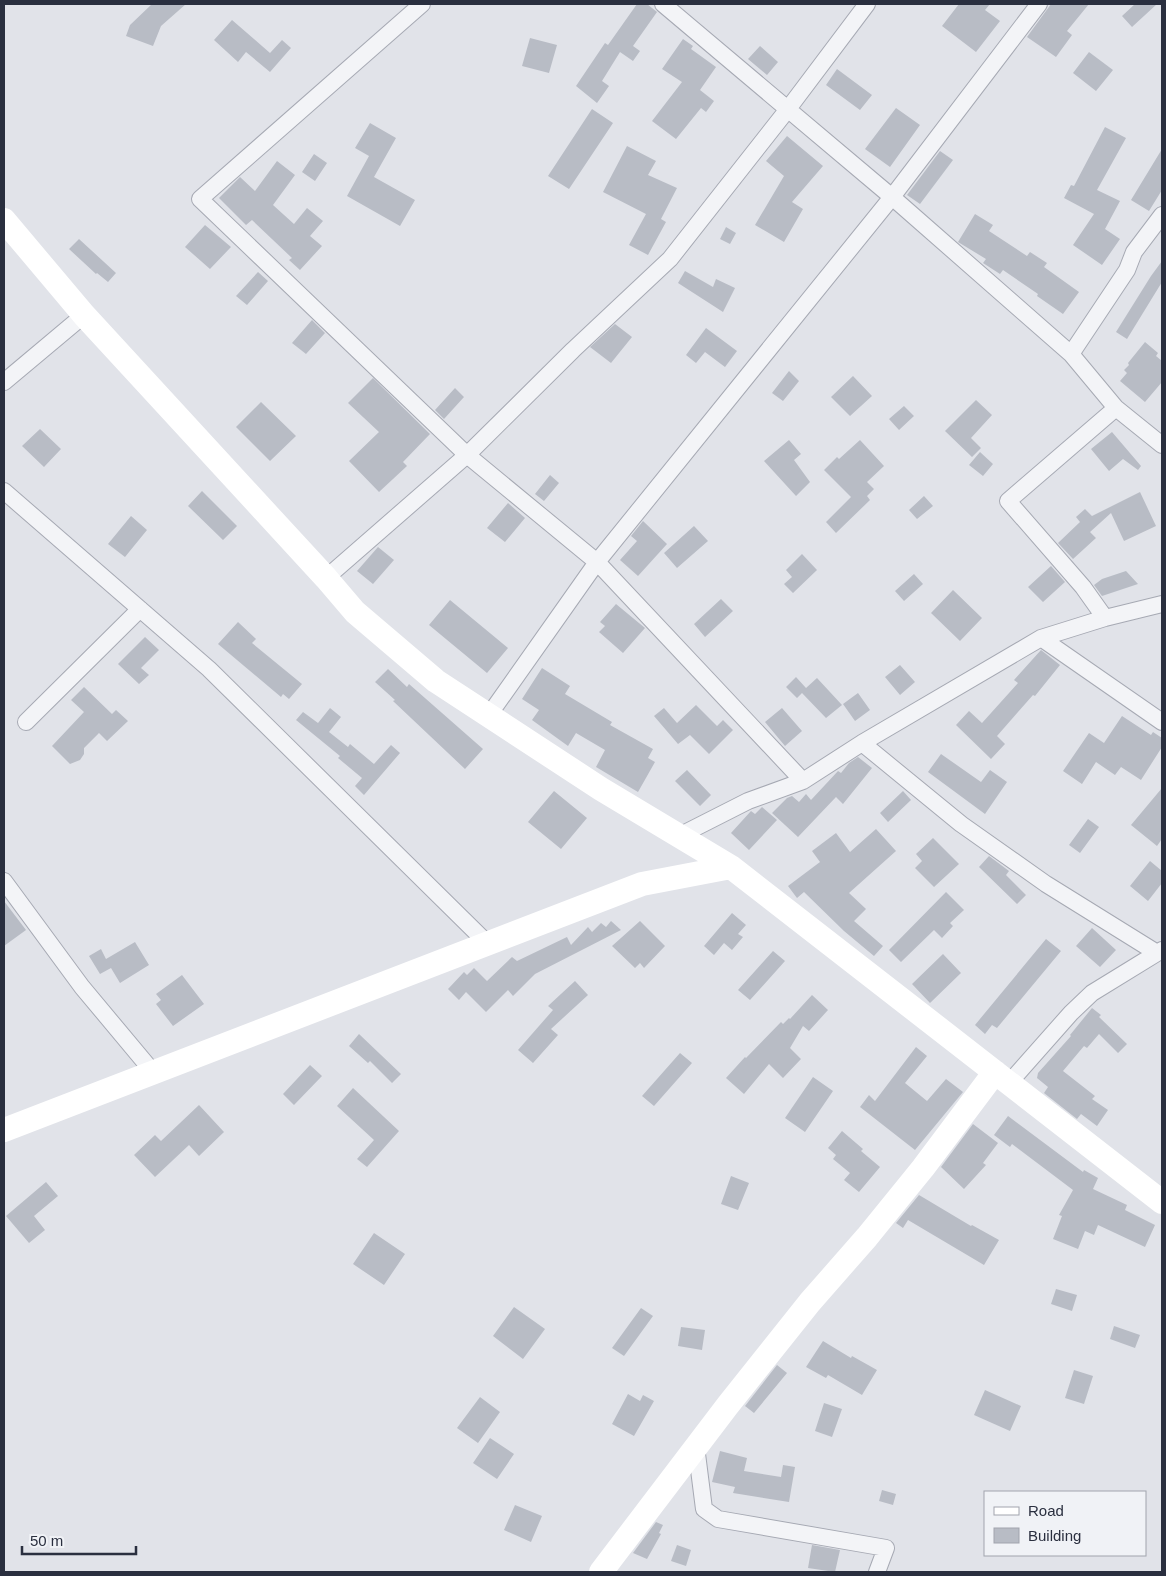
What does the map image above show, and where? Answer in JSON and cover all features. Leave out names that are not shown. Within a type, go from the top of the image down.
[{"type":"main road","points":[[4,220],[84,315],[355,612],[436,681],[602,789],[731,867],[1162,1202]]},
{"type":"main road","points":[[4,1130],[642,884],[731,867]]},
{"type":"main road","points":[[601,1572],[696,1446],[810,1302],[1002,1077]]},
{"type":"street","points":[[422,4],[200,199],[467,455],[597,562],[803,781]]},
{"type":"street","points":[[663,4],[892,197],[1071,354],[1116,408],[1162,445]]},
{"type":"street","points":[[326,578],[467,455],[573,350],[670,259],[788,109],[867,4]]},
{"type":"street","points":[[489,716],[597,562],[892,197],[1039,4]]},
{"type":"street","points":[[1071,354],[1127,270],[1134,252],[1162,215]]},
{"type":"street","points":[[4,382],[84,315]]},
{"type":"street","points":[[1105,618],[1083,587],[1008,501],[1116,408]]},
{"type":"street","points":[[4,491],[210,669],[488,944]]},
{"type":"street","points":[[679,836],[748,802],[803,781],[862,743],[1041,638],[1105,618],[1162,604]]},
{"type":"street","points":[[26,722],[140,609]]},
{"type":"street","points":[[1041,638],[1162,722]]},
{"type":"street","points":[[862,743],[961,824],[1046,884],[1160,952],[1092,994],[1002,1077]]},
{"type":"street","points":[[4,881],[82,987],[153,1072]]},
{"type":"street","points":[[696,1446],[704,1509],[718,1518],[886,1548],[877,1572]]},
{"type":"building","points":[[152,4],[186,4],[161,26],[153,46],[126,36],[130,25]]},
{"type":"building","points":[[637,4],[647,4],[657,12],[633,46],[640,51],[633,61],[620,52],[602,81],[609,86],[597,103],[576,86],[605,43],[608,45]]},
{"type":"building","points":[[959,4],[990,4],[985,10],[1000,21],[976,52],[942,26]]},
{"type":"building","points":[[1051,4],[1089,4],[1067,31],[1072,35],[1056,57],[1027,37]]},
{"type":"building","points":[[1135,4],[1157,4],[1132,27],[1122,16]]},
{"type":"building","points":[[232,20],[270,53],[282,40],[291,48],[270,72],[246,52],[238,62],[214,40]]},
{"type":"building","points":[[530,38],[557,45],[549,73],[522,66]]},
{"type":"building","points":[[683,39],[693,46],[691,49],[716,67],[700,90],[714,101],[706,112],[701,108],[676,139],[652,121],[682,82],[662,69]]},
{"type":"building","points":[[760,46],[778,62],[767,75],[748,59]]},
{"type":"building","points":[[1089,52],[1113,70],[1096,91],[1073,73]]},
{"type":"building","points":[[837,69],[872,95],[860,110],[826,85]]},
{"type":"building","points":[[896,108],[920,125],[890,167],[865,149]]},
{"type":"building","points":[[592,109],[613,123],[569,189],[548,176]]},
{"type":"building","points":[[370,123],[396,138],[374,177],[415,200],[400,226],[347,196],[369,156],[355,148]]},
{"type":"building","points":[[1105,127],[1126,138],[1097,190],[1120,201],[1105,229],[1120,239],[1102,265],[1073,245],[1094,214],[1064,198],[1071,185],[1074,186]]},
{"type":"building","points":[[787,136],[823,166],[792,202],[803,209],[784,242],[755,225],[784,176],[766,161]]},
{"type":"building","points":[[627,146],[656,161],[648,175],[677,188],[661,219],[666,222],[648,255],[629,245],[646,214],[603,192]]},
{"type":"building","points":[[1162,149],[1162,190],[1149,211],[1131,200]]},
{"type":"building","points":[[940,151],[953,160],[920,204],[907,195]]},
{"type":"building","points":[[314,154],[327,163],[315,181],[302,172]]},
{"type":"building","points":[[277,161],[295,175],[273,205],[294,224],[307,208],[323,221],[310,236],[322,246],[300,270],[289,260],[292,258],[252,220],[246,225],[219,198],[240,177],[255,191]]},
{"type":"building","points":[[975,214],[993,225],[989,231],[1027,256],[1030,252],[1047,263],[1044,267],[1079,292],[1063,314],[1003,270],[1000,274],[983,263],[986,259],[958,242]]},
{"type":"building","points":[[205,225],[231,247],[210,269],[185,247]]},
{"type":"building","points":[[726,227],[736,233],[730,244],[720,239]]},
{"type":"building","points":[[79,239],[116,273],[108,282],[96,274],[69,249]]},
{"type":"building","points":[[1162,261],[1162,282],[1127,339],[1116,332]]},
{"type":"building","points":[[685,271],[713,287],[716,279],[735,288],[723,312],[678,283]]},
{"type":"building","points":[[258,272],[268,281],[247,305],[236,296]]},
{"type":"building","points":[[312,320],[325,333],[306,354],[292,343]]},
{"type":"building","points":[[615,324],[632,337],[611,363],[590,347]]},
{"type":"building","points":[[706,328],[737,351],[725,367],[705,352],[696,363],[686,355]]},
{"type":"building","points":[[1145,342],[1158,353],[1156,356],[1162,361],[1162,382],[1145,402],[1120,381],[1127,373],[1124,370],[1129,365],[1128,363]]},
{"type":"building","points":[[789,371],[799,381],[783,401],[772,393]]},
{"type":"building","points":[[853,376],[872,396],[850,416],[831,397]]},
{"type":"building","points":[[373,378],[430,434],[403,462],[407,466],[379,492],[349,461],[379,432],[348,403]]},
{"type":"building","points":[[455,388],[464,397],[444,419],[435,410]]},
{"type":"building","points":[[976,400],[992,415],[971,438],[981,448],[972,457],[945,431]]},
{"type":"building","points":[[261,402],[296,436],[270,461],[236,427]]},
{"type":"building","points":[[904,406],[914,416],[899,430],[889,419]]},
{"type":"building","points":[[40,429],[61,449],[44,467],[22,446]]},
{"type":"building","points":[[1112,432],[1141,466],[1138,470],[1123,459],[1109,471],[1091,449]]},
{"type":"building","points":[[789,440],[801,454],[794,460],[810,482],[796,496],[764,461]]},
{"type":"building","points":[[860,440],[884,466],[867,482],[874,489],[867,496],[870,500],[836,533],[826,522],[851,497],[824,470],[837,457],[839,459]]},
{"type":"building","points":[[980,452],[993,464],[983,476],[969,465]]},
{"type":"building","points":[[550,475],[559,483],[544,501],[535,494]]},
{"type":"building","points":[[202,491],[237,526],[223,540],[188,506]]},
{"type":"building","points":[[1140,492],[1156,526],[1124,541],[1111,513],[1090,532],[1096,538],[1073,559],[1058,543],[1080,522],[1076,517],[1085,509],[1092,516]]},
{"type":"building","points":[[924,496],[933,506],[917,519],[909,510]]},
{"type":"building","points":[[508,503],[525,518],[505,542],[487,528]]},
{"type":"building","points":[[131,516],[147,530],[125,557],[108,544]]},
{"type":"building","points":[[643,521],[667,544],[638,576],[620,560],[637,541],[631,536]]},
{"type":"building","points":[[694,526],[708,541],[677,568],[664,553]]},
{"type":"building","points":[[378,547],[394,560],[373,584],[357,571]]},
{"type":"building","points":[[802,554],[817,570],[793,593],[784,584],[792,577],[786,570]]},
{"type":"building","points":[[1051,566],[1065,582],[1043,602],[1028,587]]},
{"type":"building","points":[[1126,571],[1138,584],[1102,596],[1094,585],[1102,579]]},
{"type":"building","points":[[914,574],[923,584],[904,601],[895,591]]},
{"type":"building","points":[[953,590],[982,618],[960,641],[931,613]]},
{"type":"building","points":[[721,599],[733,611],[705,637],[694,624]]},
{"type":"building","points":[[450,600],[508,648],[487,673],[429,625]]},
{"type":"building","points":[[616,604],[645,628],[623,653],[599,632],[605,626],[600,622]]},
{"type":"building","points":[[238,622],[256,639],[252,643],[302,684],[289,699],[283,694],[281,697],[218,644]]},
{"type":"building","points":[[145,637],[159,650],[141,668],[149,675],[139,684],[118,664]]},
{"type":"building","points":[[1041,650],[1060,665],[1035,696],[1033,695],[997,736],[1005,744],[991,759],[956,725],[969,711],[982,723],[1018,683],[1014,680]]},
{"type":"building","points":[[900,665],[915,682],[900,695],[885,677]]},
{"type":"building","points":[[542,668],[570,686],[565,694],[612,722],[610,725],[653,749],[648,758],[655,762],[638,792],[596,767],[605,750],[576,733],[568,746],[532,720],[539,710],[522,699]]},
{"type":"building","points":[[388,669],[407,687],[409,684],[483,749],[465,769],[375,682]]},
{"type":"building","points":[[796,677],[806,688],[817,678],[842,705],[826,718],[802,693],[797,698],[786,687]]},
{"type":"building","points":[[84,687],[112,714],[116,710],[128,721],[107,741],[99,733],[84,748],[84,754],[80,760],[70,764],[52,746],[84,712],[71,700]]},
{"type":"building","points":[[858,693],[870,710],[855,721],[843,704]]},
{"type":"building","points":[[696,705],[717,726],[723,720],[733,730],[709,754],[690,735],[678,744],[654,716],[664,708],[677,723]]},
{"type":"building","points":[[330,708],[341,717],[329,732],[348,747],[350,744],[374,764],[391,745],[400,753],[364,795],[355,786],[362,778],[338,758],[340,756],[296,720],[303,712],[318,723]]},
{"type":"building","points":[[782,708],[802,731],[785,746],[765,722]]},
{"type":"building","points":[[1122,716],[1151,735],[1153,732],[1162,738],[1162,747],[1141,780],[1121,767],[1115,775],[1096,762],[1082,784],[1063,771],[1089,733],[1104,743]]},
{"type":"building","points":[[941,754],[981,782],[990,770],[1007,782],[985,814],[928,772]]},
{"type":"building","points":[[858,757],[872,768],[843,804],[836,797],[798,837],[772,813],[787,798],[792,796],[799,802],[806,794],[811,800],[838,771],[841,773],[849,763]]},
{"type":"building","points":[[687,770],[711,795],[700,806],[675,781]]},
{"type":"building","points":[[1162,788],[1162,839],[1157,846],[1131,825]]},
{"type":"building","points":[[554,791],[587,818],[561,849],[528,822]]},
{"type":"building","points":[[903,791],[911,800],[888,822],[880,813]]},
{"type":"building","points":[[762,807],[777,820],[749,850],[731,833],[751,811],[755,814]]},
{"type":"building","points":[[1088,819],[1099,827],[1080,853],[1069,845]]},
{"type":"building","points":[[876,829],[896,851],[849,893],[866,909],[854,921],[883,946],[874,956],[844,931],[804,892],[797,898],[788,886],[820,862],[812,851],[836,833],[850,852]]},
{"type":"building","points":[[933,838],[959,864],[934,887],[915,868],[922,861],[916,854]]},
{"type":"building","points":[[989,856],[1009,871],[1006,875],[1026,895],[1017,904],[979,867]]},
{"type":"building","points":[[1150,861],[1162,871],[1162,883],[1148,901],[1130,886]]},
{"type":"building","points":[[946,892],[964,910],[950,923],[953,926],[942,938],[934,930],[901,962],[889,950]]},
{"type":"building","points":[[4,901],[26,930],[4,946]]},
{"type":"building","points":[[732,913],[746,925],[738,934],[743,937],[732,950],[724,943],[714,955],[704,946]]},
{"type":"building","points":[[611,921],[621,930],[535,974],[513,996],[508,990],[486,1012],[466,992],[459,1000],[448,989],[464,972],[467,975],[474,968],[487,981],[512,957],[517,961],[567,937],[571,945],[588,927],[592,932],[601,923],[606,927]]},
{"type":"building","points":[[640,921],[665,946],[644,968],[640,963],[635,968],[612,946]]},
{"type":"building","points":[[1092,928],[1116,950],[1100,967],[1076,946]]},
{"type":"building","points":[[1046,939],[1061,951],[997,1028],[992,1025],[985,1034],[975,1025]]},
{"type":"building","points":[[135,942],[149,965],[120,983],[111,968],[100,974],[89,956],[101,949],[106,959]]},
{"type":"building","points":[[773,951],[785,961],[750,1000],[738,990]]},
{"type":"building","points":[[943,954],[961,973],[930,1003],[912,984]]},
{"type":"building","points":[[182,975],[204,1004],[173,1026],[156,1004],[161,1000],[156,994]]},
{"type":"building","points":[[575,981],[588,995],[551,1029],[558,1035],[533,1063],[518,1050],[553,1010],[548,1006]]},
{"type":"building","points":[[812,995],[828,1010],[809,1031],[803,1026],[790,1048],[801,1059],[783,1078],[769,1064],[744,1094],[726,1078],[781,1022],[783,1024],[790,1019]]},
{"type":"building","points":[[1092,1008],[1101,1015],[1099,1017],[1127,1044],[1118,1053],[1099,1034],[1087,1048],[1084,1046],[1063,1071],[1095,1096],[1092,1099],[1108,1110],[1097,1126],[1081,1114],[1077,1119],[1044,1093],[1048,1087],[1037,1078],[1038,1073],[1071,1036]]},
{"type":"building","points":[[359,1034],[401,1074],[392,1083],[370,1061],[368,1063],[349,1046]]},
{"type":"building","points":[[916,1047],[927,1056],[905,1083],[927,1101],[946,1079],[963,1092],[915,1150],[860,1107],[869,1095],[875,1101]]},
{"type":"building","points":[[680,1053],[692,1063],[654,1106],[642,1096]]},
{"type":"building","points":[[310,1065],[322,1076],[294,1105],[283,1094]]},
{"type":"building","points":[[813,1077],[833,1091],[805,1132],[785,1118]]},
{"type":"building","points":[[353,1088],[399,1131],[367,1167],[357,1159],[374,1140],[337,1106]]},
{"type":"building","points":[[199,1105],[224,1132],[199,1156],[189,1145],[155,1177],[134,1155],[155,1135],[161,1141]]},
{"type":"building","points":[[1008,1116],[1083,1172],[1084,1170],[1098,1178],[1093,1189],[1127,1205],[1125,1210],[1155,1225],[1145,1247],[1098,1225],[1094,1235],[1085,1231],[1078,1249],[1053,1239],[1062,1216],[1059,1215],[1073,1190],[1012,1144],[1010,1147],[994,1135]]},
{"type":"building","points":[[973,1124],[998,1143],[983,1163],[986,1165],[964,1189],[941,1167]]},
{"type":"building","points":[[842,1131],[880,1167],[859,1192],[844,1180],[850,1173],[833,1159],[836,1155],[828,1148]]},
{"type":"building","points":[[731,1176],[749,1183],[738,1210],[721,1204]]},
{"type":"building","points":[[46,1182],[58,1196],[34,1216],[45,1230],[29,1243],[6,1216]]},
{"type":"building","points":[[919,1195],[971,1226],[999,1240],[984,1265],[908,1220],[903,1228],[896,1223]]},
{"type":"building","points":[[374,1233],[405,1254],[384,1285],[353,1264]]},
{"type":"building","points":[[1056,1289],[1077,1295],[1072,1311],[1051,1304]]},
{"type":"building","points":[[514,1307],[545,1329],[523,1359],[493,1336]]},
{"type":"building","points":[[641,1308],[653,1316],[624,1356],[612,1348]]},
{"type":"building","points":[[1114,1326],[1140,1335],[1135,1348],[1110,1339]]},
{"type":"building","points":[[681,1327],[705,1330],[702,1350],[678,1346]]},
{"type":"building","points":[[823,1341],[851,1358],[852,1356],[877,1370],[862,1395],[828,1375],[826,1378],[806,1367]]},
{"type":"building","points":[[777,1365],[787,1373],[754,1413],[745,1406]]},
{"type":"building","points":[[1074,1370],[1093,1376],[1084,1404],[1065,1398]]},
{"type":"building","points":[[985,1390],[1021,1406],[1010,1431],[974,1415]]},
{"type":"building","points":[[628,1394],[640,1401],[643,1395],[654,1401],[634,1436],[612,1424]]},
{"type":"building","points":[[480,1397],[500,1412],[478,1443],[457,1428]]},
{"type":"building","points":[[824,1403],[842,1409],[832,1437],[815,1431]]},
{"type":"building","points":[[490,1438],[514,1454],[497,1479],[473,1463]]},
{"type":"building","points":[[720,1451],[747,1458],[744,1471],[781,1477],[783,1465],[795,1467],[789,1502],[733,1493],[735,1487],[712,1482]]},
{"type":"building","points":[[882,1490],[896,1494],[893,1505],[879,1501]]},
{"type":"building","points":[[515,1505],[542,1516],[531,1542],[504,1530]]},
{"type":"building","points":[[656,1522],[663,1525],[659,1533],[661,1534],[647,1559],[633,1553]]},
{"type":"building","points":[[677,1545],[691,1550],[686,1566],[671,1561]]},
{"type":"building","points":[[812,1545],[840,1550],[835,1572],[808,1568]]}]
